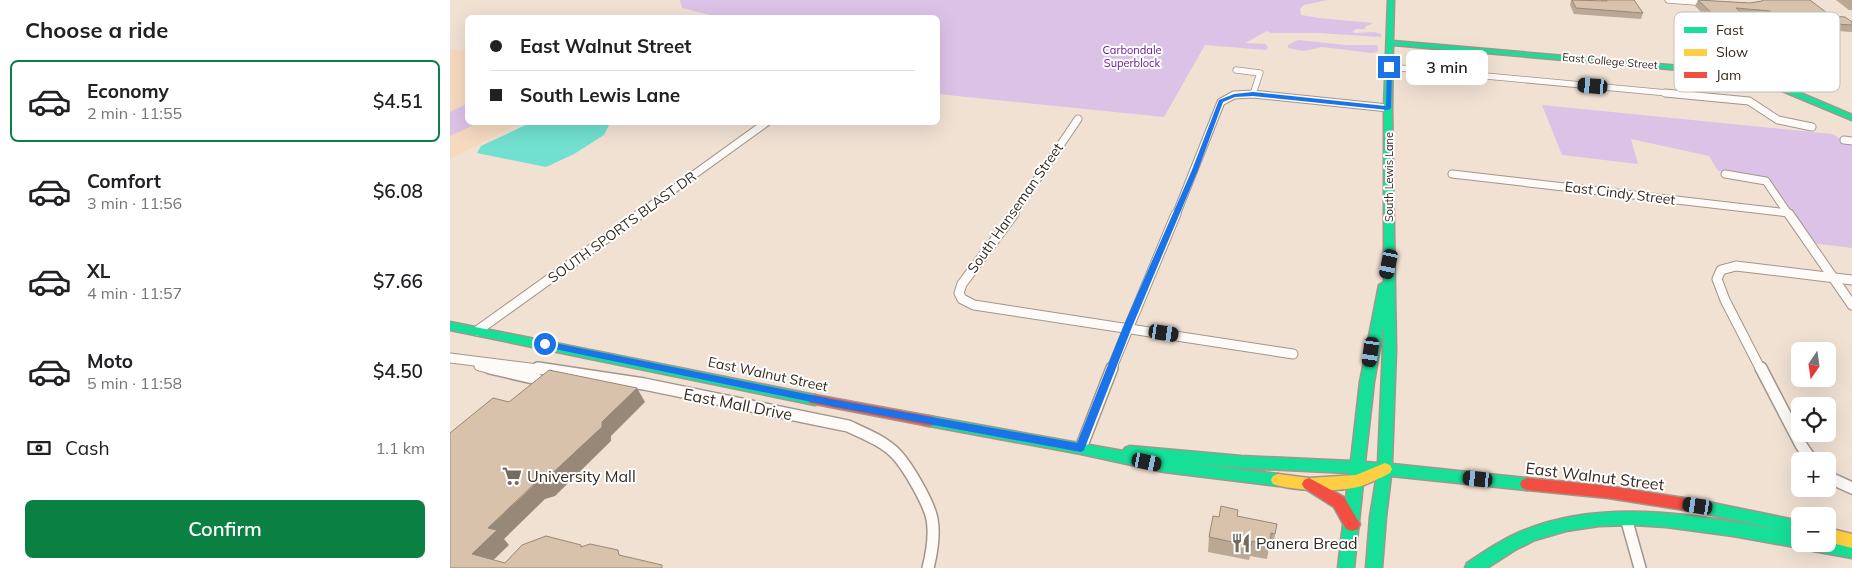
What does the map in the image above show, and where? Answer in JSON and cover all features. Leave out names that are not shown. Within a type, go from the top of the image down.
[{"type":"main road","name":"South Lewis Lane","points":[[1374,568],[1378,516],[1385,469],[1390,350],[1388,108],[1391,0]]},
{"type":"main road","name":"East College Street","points":[[1390,43],[1674,67]]},
{"type":"main road","name":"East College Street","points":[[1791,92],[1852,118]]},
{"type":"main road","name":"South Lewis Lane","points":[[1346,568],[1359,467],[1366,382],[1389,264]]},
{"type":"main road","name":"East Walnut Street","points":[[450,326],[836,404],[1081,448],[1164,466],[1309,484],[1357,480],[1385,469]]},
{"type":"main road","name":"East Walnut Street","points":[[1081,448],[1241,462],[1385,469],[1608,492],[1698,506],[1791,526]]},
{"type":"main road","points":[[1309,484],[1339,502],[1352,524]]},
{"type":"main road","points":[[1473,568],[1509,545],[1533,534],[1577,522],[1626,518],[1690,523],[1791,540]]},
{"type":"main road","points":[[1836,537],[1852,541]]},
{"type":"main road","points":[[1836,548],[1852,551]]},
{"type":"street","points":[[1668,0],[1712,3]]},
{"type":"street","points":[[1389,67],[1749,101],[1778,120],[1812,127]]},
{"type":"street","points":[[1236,70],[1260,73],[1253,94]]},
{"type":"street","points":[[1081,448],[1128,327],[1195,170],[1221,102],[1234,95],[1253,94],[1388,108]]},
{"type":"street","name":"South Hanseman Street","points":[[1078,119],[962,284],[959,292],[962,299],[974,305],[1128,327]]},
{"type":"street","name":"SOUTH SPORTS BLAST DR","points":[[478,331],[762,125]]},
{"type":"street","points":[[1844,140],[1852,141]]},
{"type":"street","name":"East Cindy Street","points":[[1452,174],[1788,213]]},
{"type":"street","points":[[1725,174],[1766,181],[1852,305]]},
{"type":"street","points":[[1806,452],[1729,308],[1717,279],[1721,270],[1736,266],[1852,280]]},
{"type":"street","points":[[1128,327],[1293,354]]},
{"type":"street","points":[[450,359],[536,379]]},
{"type":"street","name":"East Mall Drive","points":[[450,359],[522,366],[644,384],[848,426],[873,437],[897,456],[912,475],[932,518],[933,547],[928,568]]},
{"type":"street","points":[[1836,481],[1852,488]]},
{"type":"street","points":[[1626,518],[1640,568]]},
{"type":"shaded area","points":[[450,49],[465,51],[465,125],[516,125],[450,159]]},
{"type":"green space","name":"Carbondale Superblock","points":[[680,0],[1327,0],[1304,5],[1300,9],[1301,15],[1373,23],[1365,27],[1365,29],[1356,29],[1352,32],[1374,32],[1381,34],[1381,37],[1319,33],[1271,33],[1267,31],[1245,43],[1266,44],[1268,48],[1266,50],[1205,45],[1164,117],[940,94],[940,15],[710,15],[682,8]]},
{"type":"green space","points":[[1298,40],[1346,45],[1377,45],[1378,49],[1377,52],[1371,53],[1322,47],[1304,51],[1288,48],[1288,45]]},
{"type":"green space","points":[[465,105],[465,125],[474,125],[450,136],[450,112]]},
{"type":"green space","points":[[1542,105],[1832,134],[1852,145],[1852,248],[1812,243],[1770,181],[1764,176],[1718,171],[1709,156],[1631,139],[1638,164],[1562,155]]},
{"type":"water","points":[[526,125],[609,125],[604,135],[574,154],[546,167],[477,153],[481,146]]},
{"type":"building","points":[[1572,0],[1634,0],[1643,13],[1576,8]]},
{"type":"building","points":[[1698,0],[1750,3],[1763,0],[1810,0],[1826,12],[1771,12],[1736,8],[1740,12],[1711,12]]},
{"type":"building","points":[[1840,17],[1845,17],[1852,22],[1852,25],[1840,24]]},
{"type":"building","name":"University Mall","points":[[549,370],[637,388],[602,422],[602,427],[544,481],[534,484],[488,528],[497,530],[472,554],[505,563],[522,545],[546,536],[581,545],[581,547],[590,544],[618,550],[619,555],[662,565],[662,568],[450,568],[450,433],[493,398],[509,402]]},
{"type":"building","points":[[1221,506],[1238,510],[1237,516],[1277,524],[1275,534],[1271,533],[1270,545],[1252,541],[1251,546],[1209,537],[1213,516],[1219,517]]},
{"type":"traffic: fast","points":[[1374,568],[1378,517],[1385,469],[1390,350],[1388,108],[1391,0]]},
{"type":"traffic: fast","points":[[1390,43],[1674,67]]},
{"type":"traffic: fast","points":[[1791,92],[1852,118]]},
{"type":"traffic: fast","points":[[1346,568],[1367,382],[1385,285]]},
{"type":"traffic: fast","points":[[450,326],[815,400]]},
{"type":"traffic: fast","points":[[929,421],[1081,448],[1164,466],[1278,480]]},
{"type":"traffic: fast","points":[[1130,452],[1241,462],[1385,469],[1527,484]]},
{"type":"traffic: fast","points":[[1703,507],[1791,526]]},
{"type":"traffic: fast","points":[[1473,568],[1525,537],[1566,525],[1599,520],[1633,518],[1666,520],[1791,539]]},
{"type":"traffic: fast","points":[[1836,548],[1852,551]]},
{"type":"traffic: slow","points":[[1278,480],[1309,484],[1357,481],[1385,469]]},
{"type":"traffic: slow","points":[[1836,537],[1852,541]]},
{"type":"traffic: jam","points":[[815,400],[929,421]]},
{"type":"traffic: jam","points":[[1309,484],[1339,502],[1352,524]]},
{"type":"traffic: jam","points":[[1527,484],[1608,492],[1703,507]]},
{"type":"place","name":"University Mall","points":[[512,476]]},
{"type":"place","name":"Panera Bread","points":[[1241,543]]},
{"type":"route","points":[[545,344],[836,404],[1081,448],[1128,327],[1195,170],[1208,131],[1221,102],[1225,98],[1234,95],[1253,94],[1388,108],[1389,67]]}]
